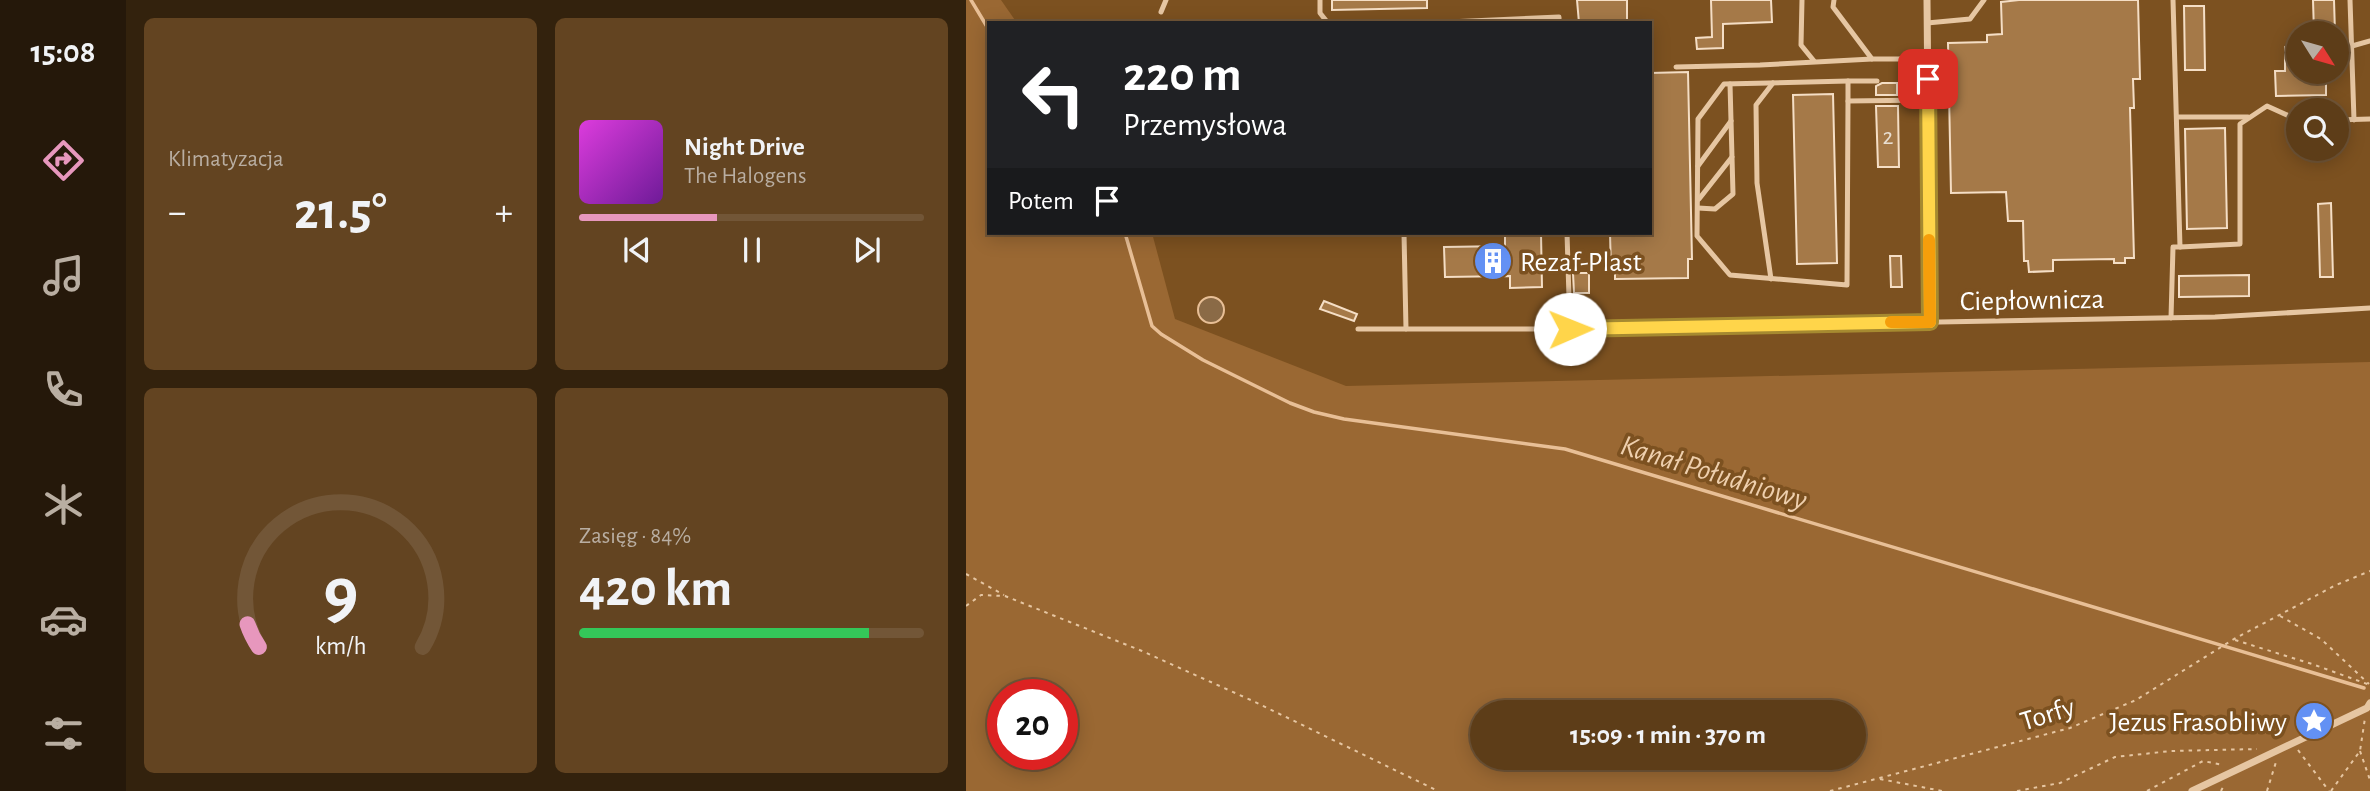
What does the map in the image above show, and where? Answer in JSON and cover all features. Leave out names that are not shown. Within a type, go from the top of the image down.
[{"type":"street","points":[[1927,0],[1930,322]]},
{"type":"street","points":[[2192,791],[2369,705]]},
{"type":"lane","points":[[1161,12],[1166,0]]},
{"type":"lane","points":[[1320,0],[1320,13],[1326,21]]},
{"type":"lane","points":[[1802,0],[1801,45],[1814,61]]},
{"type":"lane","points":[[1833,0],[1832,8],[1871,59]]},
{"type":"lane","points":[[1927,23],[1970,19],[1984,0]]},
{"type":"lane","points":[[2173,0],[2180,247]]},
{"type":"lane","points":[[2350,0],[2354,120]]},
{"type":"lane","points":[[1470,21],[1559,17],[1559,21]]},
{"type":"lane","points":[[2352,46],[2370,41]]},
{"type":"lane","points":[[1676,67],[1928,59]]},
{"type":"lane","points":[[1847,81],[1847,285],[1730,275],[1697,236],[1699,119],[1724,84],[1877,80]]},
{"type":"lane","points":[[1771,279],[1757,183],[1756,105],[1773,83]]},
{"type":"lane","points":[[1698,208],[1715,209],[1733,194],[1730,84]]},
{"type":"lane","points":[[1848,101],[1928,100]]},
{"type":"lane","points":[[2171,318],[2173,247],[2240,244],[2240,124],[2267,106],[2286,115]]},
{"type":"lane","points":[[2178,117],[2248,117]]},
{"type":"lane","points":[[2349,120],[2370,119]]},
{"type":"lane","points":[[1698,166],[1731,121]]},
{"type":"lane","points":[[1698,200],[1732,157]]},
{"type":"lane","points":[[1404,235],[1406,329]]},
{"type":"lane","points":[[1567,235],[1570,329]]},
{"type":"lane","name":"Ciepłownicza","points":[[1358,329],[1570,329],[2171,318],[2370,308]]},
{"type":"path","name":"Torfy","points":[[1830,791],[2070,729],[2136,700],[2234,639],[2336,585],[2370,571]]},
{"type":"path","points":[[966,574],[1005,596],[1142,651],[1228,690],[1438,791]]},
{"type":"path","points":[[966,606],[981,595],[1005,596]]},
{"type":"path","points":[[2280,617],[2321,639],[2370,685]]},
{"type":"path","points":[[2234,639],[2370,685]]},
{"type":"path","points":[[2290,743],[2305,757],[2330,791],[2360,751],[2369,705]]},
{"type":"path","points":[[2017,791],[2060,783],[2115,757],[2171,751],[2278,749],[2267,791]]},
{"type":"path","points":[[2360,751],[2370,780]]},
{"type":"path","points":[[2147,791],[2203,761],[2237,768]]},
{"type":"path","points":[[1879,778],[1942,791]]},
{"type":"shaded area","points":[[966,0],[1001,0],[1016,21],[987,21],[987,235],[1153,235],[1175,319],[1346,386],[2370,362],[2370,791],[966,791]]},
{"type":"shaded area","points":[[1211,297],[1220,301],[1224,310],[1220,319],[1211,323],[1202,319],[1198,310],[1202,301]]},
{"type":"building","points":[[1332,0],[1427,0],[1427,8],[1332,10]]},
{"type":"building","points":[[1577,0],[1627,0],[1627,21],[1579,21]]},
{"type":"building","points":[[1711,0],[1771,0],[1772,22],[1723,24],[1723,48],[1697,49],[1696,38],[1712,37]]},
{"type":"building","points":[[2138,0],[2140,79],[2133,79],[2134,108],[2130,108],[2134,258],[2125,258],[2125,263],[2114,263],[2114,259],[2053,260],[2053,271],[2029,272],[2028,261],[2024,261],[2023,221],[2008,221],[2006,192],[1951,193],[1948,43],[1987,42],[1987,35],[2002,34],[2001,2]]},
{"type":"building","points":[[2313,0],[2334,0],[2335,21],[2314,21]]},
{"type":"building","points":[[2184,6],[2204,6],[2205,70],[2185,70]]},
{"type":"building","points":[[2285,47],[2286,84],[2326,84],[2326,95],[2276,96],[2275,71],[2285,71]]},
{"type":"building","points":[[1688,72],[1692,259],[1688,259],[1688,278],[1615,279],[1615,271],[1611,271],[1610,235],[1652,235],[1652,73]]},
{"type":"building","points":[[1882,83],[1897,83],[1897,95],[1876,95],[1876,86]]},
{"type":"building","points":[[1833,94],[1837,263],[1797,264],[1793,95]]},
{"type":"building","points":[[1876,106],[1898,106],[1899,167],[1878,167]]},
{"type":"building","points":[[2225,128],[2227,228],[2187,229],[2185,129]]},
{"type":"building","points":[[2331,203],[2333,277],[2320,277],[2318,204]]},
{"type":"building","name":"Rezaf-Plast","points":[[1505,235],[1541,235],[1542,287],[1510,288],[1510,276],[1445,277],[1444,247],[1505,246]]},
{"type":"building","points":[[1890,256],[1901,256],[1902,287],[1891,287]]},
{"type":"building","points":[[1573,273],[1589,273],[1589,293],[1574,293]]},
{"type":"building","points":[[2249,275],[2249,296],[2179,297],[2179,276]]},
{"type":"building","points":[[1324,301],[1357,314],[1354,321],[1320,309]]},
{"type":"waterway","name":"Kanał Południowy","points":[[971,0],[987,27]]},
{"type":"waterway","name":"Kanał Południowy","points":[[1126,235],[1152,326],[1203,360],[1314,412],[1344,419],[1565,449],[2364,688]]},
{"type":"slow traffic","points":[[1891,322],[1930,322],[1929,240]]},
{"type":"place","name":"Rezaf-Plast","points":[[1493,261]]},
{"type":"place","name":"Jezus Frasobliwy","points":[[2314,721]]},
{"type":"route","points":[[1570,329],[1930,322],[1928,79]]}]
